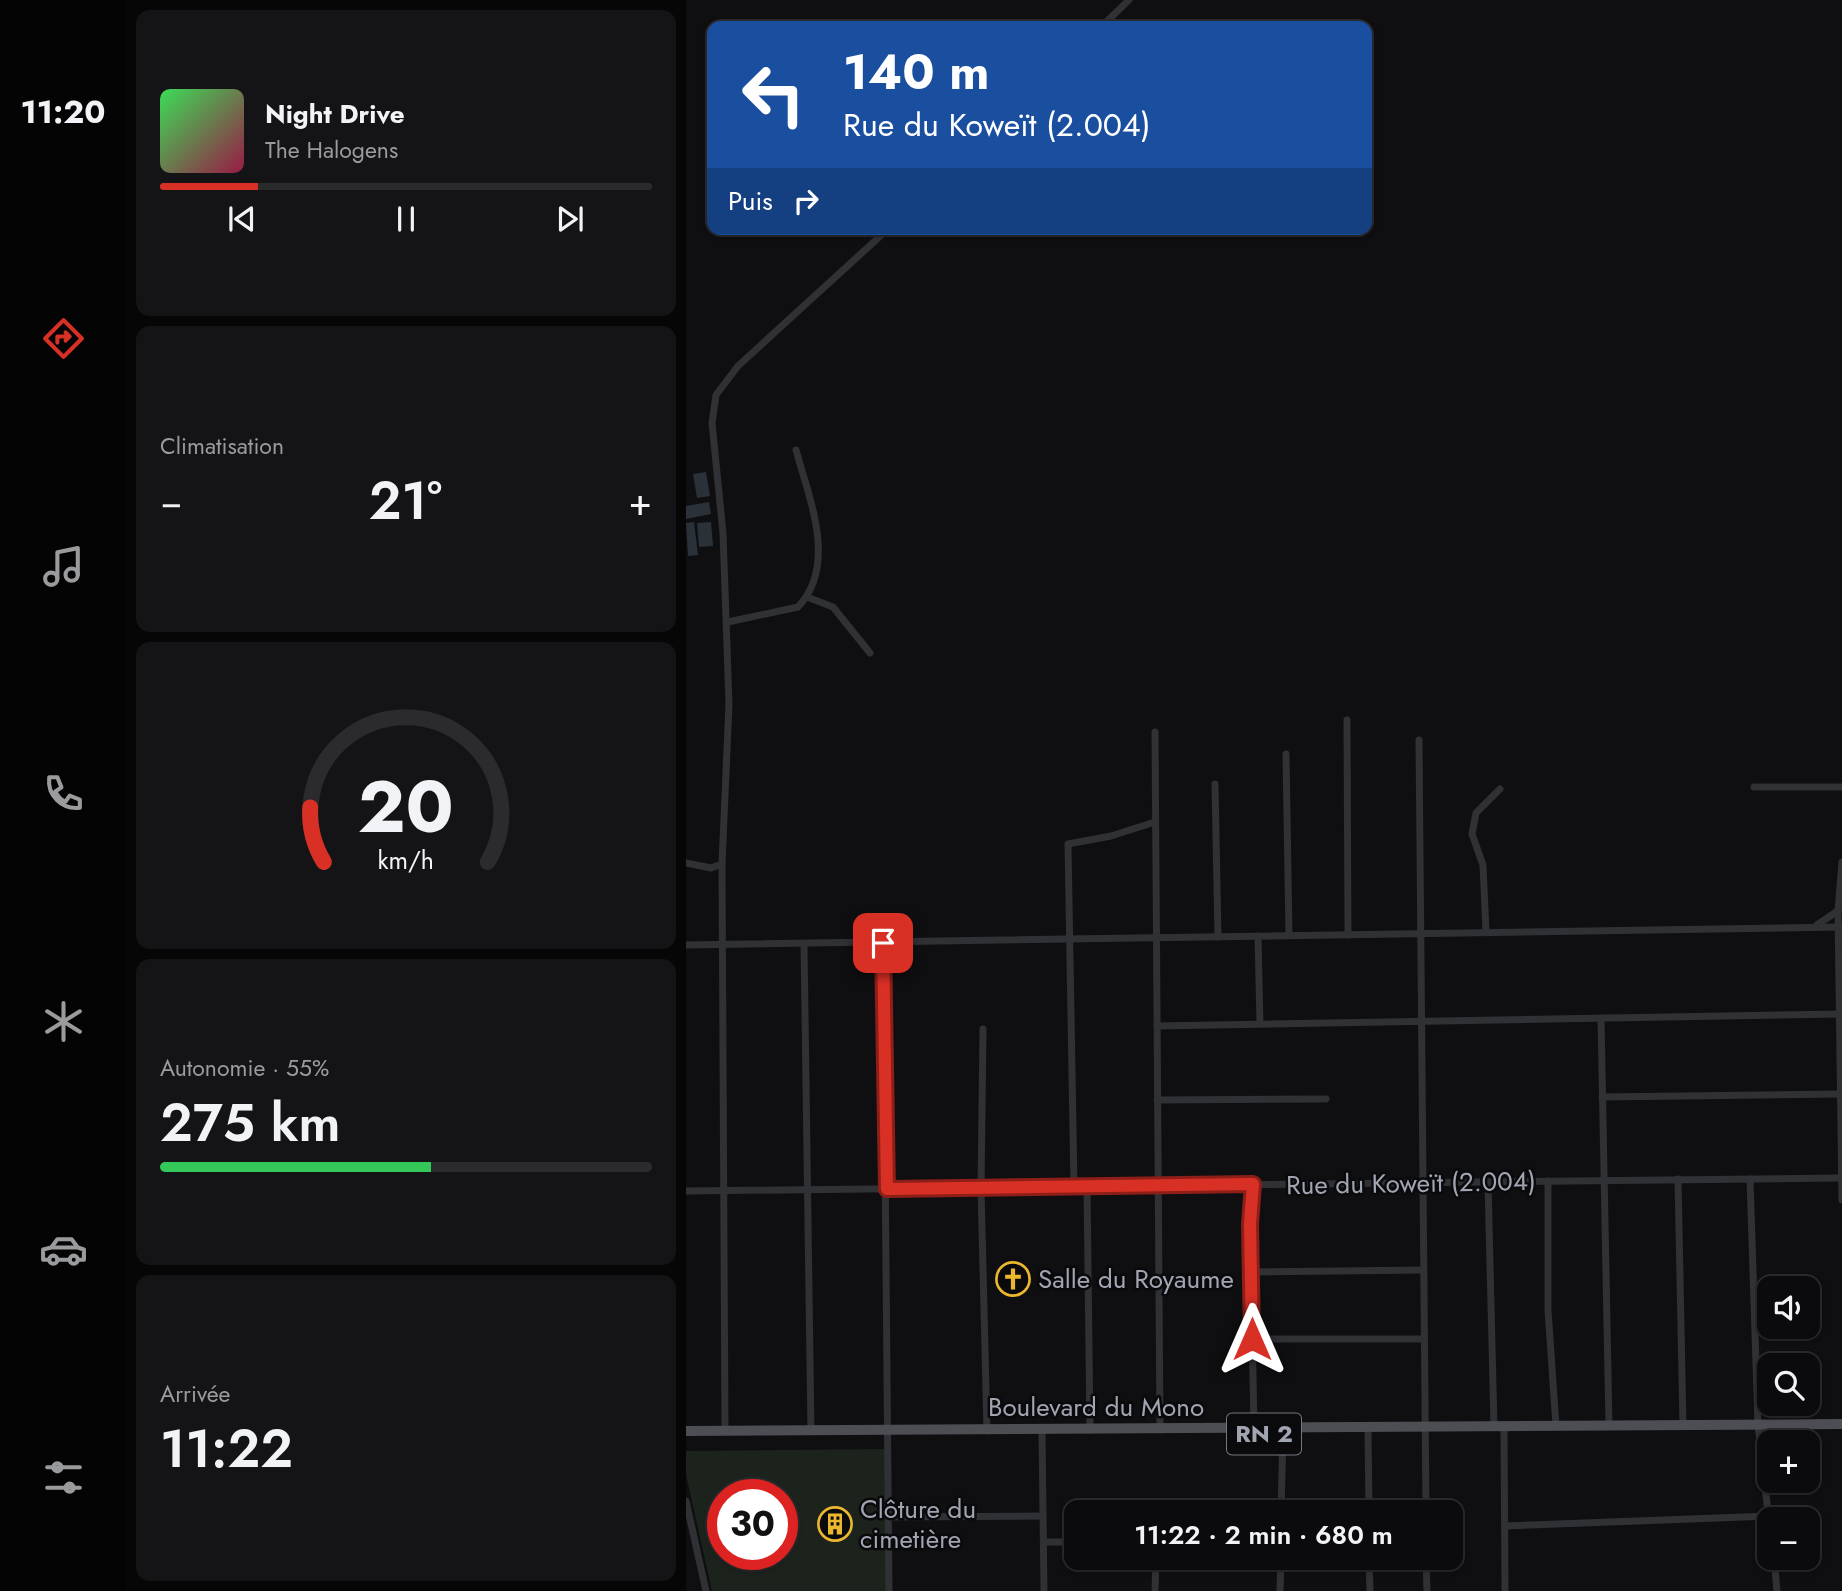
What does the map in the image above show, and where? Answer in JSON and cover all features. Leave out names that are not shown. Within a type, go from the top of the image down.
[{"type":"main road","name":"Boulevard du Mono","points":[[1501,1429],[1683,1425],[1758,1428]]},
{"type":"main road","name":"Boulevard du Mono","points":[[686,1438],[1842,1426]]},
{"type":"main road","name":"Boulevard du Mono","points":[[686,1431],[811,1431],[890,1435],[987,1431],[1042,1433],[1254,1428],[1280,1431]]},
{"type":"street","points":[[1107,21],[1129,0]]},
{"type":"street","points":[[725,1431],[722,864],[729,704],[728,622],[712,423],[716,395],[738,366],[881,235]]},
{"type":"street","points":[[728,622],[798,607],[807,597],[817,567],[816,527],[796,450]]},
{"type":"street","points":[[807,597],[833,607],[870,653]]},
{"type":"street","points":[[1347,720],[1348,935]]},
{"type":"street","points":[[1155,732],[1160,1430]]},
{"type":"street","points":[[1419,740],[1426,1500]]},
{"type":"street","points":[[1286,754],[1289,936]]},
{"type":"street","points":[[1215,784],[1218,937]]},
{"type":"street","points":[[1754,787],[1842,788]]},
{"type":"street","points":[[1486,933],[1483,867],[1472,834],[1476,813],[1500,789]]},
{"type":"street","points":[[1074,1186],[1068,844],[1140,829],[1155,822]]},
{"type":"street","points":[[1842,862],[1842,1200]]},
{"type":"street","points":[[686,863],[711,868],[722,864]]},
{"type":"street","points":[[1813,927],[1840,909]]},
{"type":"street","points":[[686,945],[1840,927]]},
{"type":"street","points":[[1258,936],[1260,1024]]},
{"type":"street","points":[[883,943],[890,1591]]},
{"type":"street","points":[[804,944],[811,1431]]},
{"type":"street","points":[[1157,1026],[1842,1014]]},
{"type":"street","points":[[1601,1018],[1609,1426]]},
{"type":"street","points":[[983,1029],[981,1188],[987,1431]]},
{"type":"street","points":[[1602,1097],[1842,1094]]},
{"type":"street","points":[[1157,1101],[1326,1099]]},
{"type":"street","name":"Rue du Koweït (2.004)","points":[[686,1191],[1842,1178]]},
{"type":"street","points":[[1750,1179],[1758,1428],[1768,1507]]},
{"type":"street","points":[[1678,1180],[1683,1425]]},
{"type":"street","points":[[1548,1181],[1548,1310],[1556,1426]]},
{"type":"street","points":[[1488,1182],[1501,1429],[1506,1591]]},
{"type":"street","points":[[1253,1184],[1251,1272],[1254,1428]]},
{"type":"street","points":[[1087,1186],[1090,1430]]},
{"type":"street","points":[[1251,1272],[1423,1270]]},
{"type":"street","points":[[1252,1339],[1424,1339]]},
{"type":"street","points":[[1280,1431],[1282,1500]]},
{"type":"street","points":[[1368,1431],[1369,1500]]},
{"type":"street","points":[[1042,1433],[1044,1591]]},
{"type":"street","points":[[686,1501],[706,1591]]},
{"type":"street","points":[[889,1517],[1042,1516]]},
{"type":"street","points":[[1505,1526],[1757,1518]]},
{"type":"street","points":[[1044,1542],[1064,1542]]},
{"type":"street","points":[[1155,1591],[1156,1570]]},
{"type":"street","points":[[1280,1591],[1281,1570]]},
{"type":"street","points":[[1369,1570],[1370,1591]]},
{"type":"street","points":[[1426,1570],[1427,1591]]},
{"type":"street","points":[[1775,1570],[1777,1591]]},
{"type":"shaded area","points":[[706,472],[710,496],[697,498],[693,474]]},
{"type":"shaded area","points":[[709,502],[711,514],[686,519],[686,506]]},
{"type":"shaded area","points":[[694,522],[698,555],[688,556],[686,523]]},
{"type":"shaded area","points":[[711,522],[713,546],[699,547],[697,523]]},
{"type":"shaded area","name":"Clôture du cimetière","points":[[886,1449],[888,1591],[712,1591],[707,1570],[798,1570],[798,1479],[707,1479],[707,1569],[686,1475],[686,1451]]},
{"type":"place","name":"Salle du Royaume","points":[[1013,1279]]},
{"type":"place","name":"Clôture du cimetière","points":[[835,1524]]},
{"type":"route","points":[[883,943],[887,1189],[1253,1184],[1250,1224],[1252,1339]]}]
